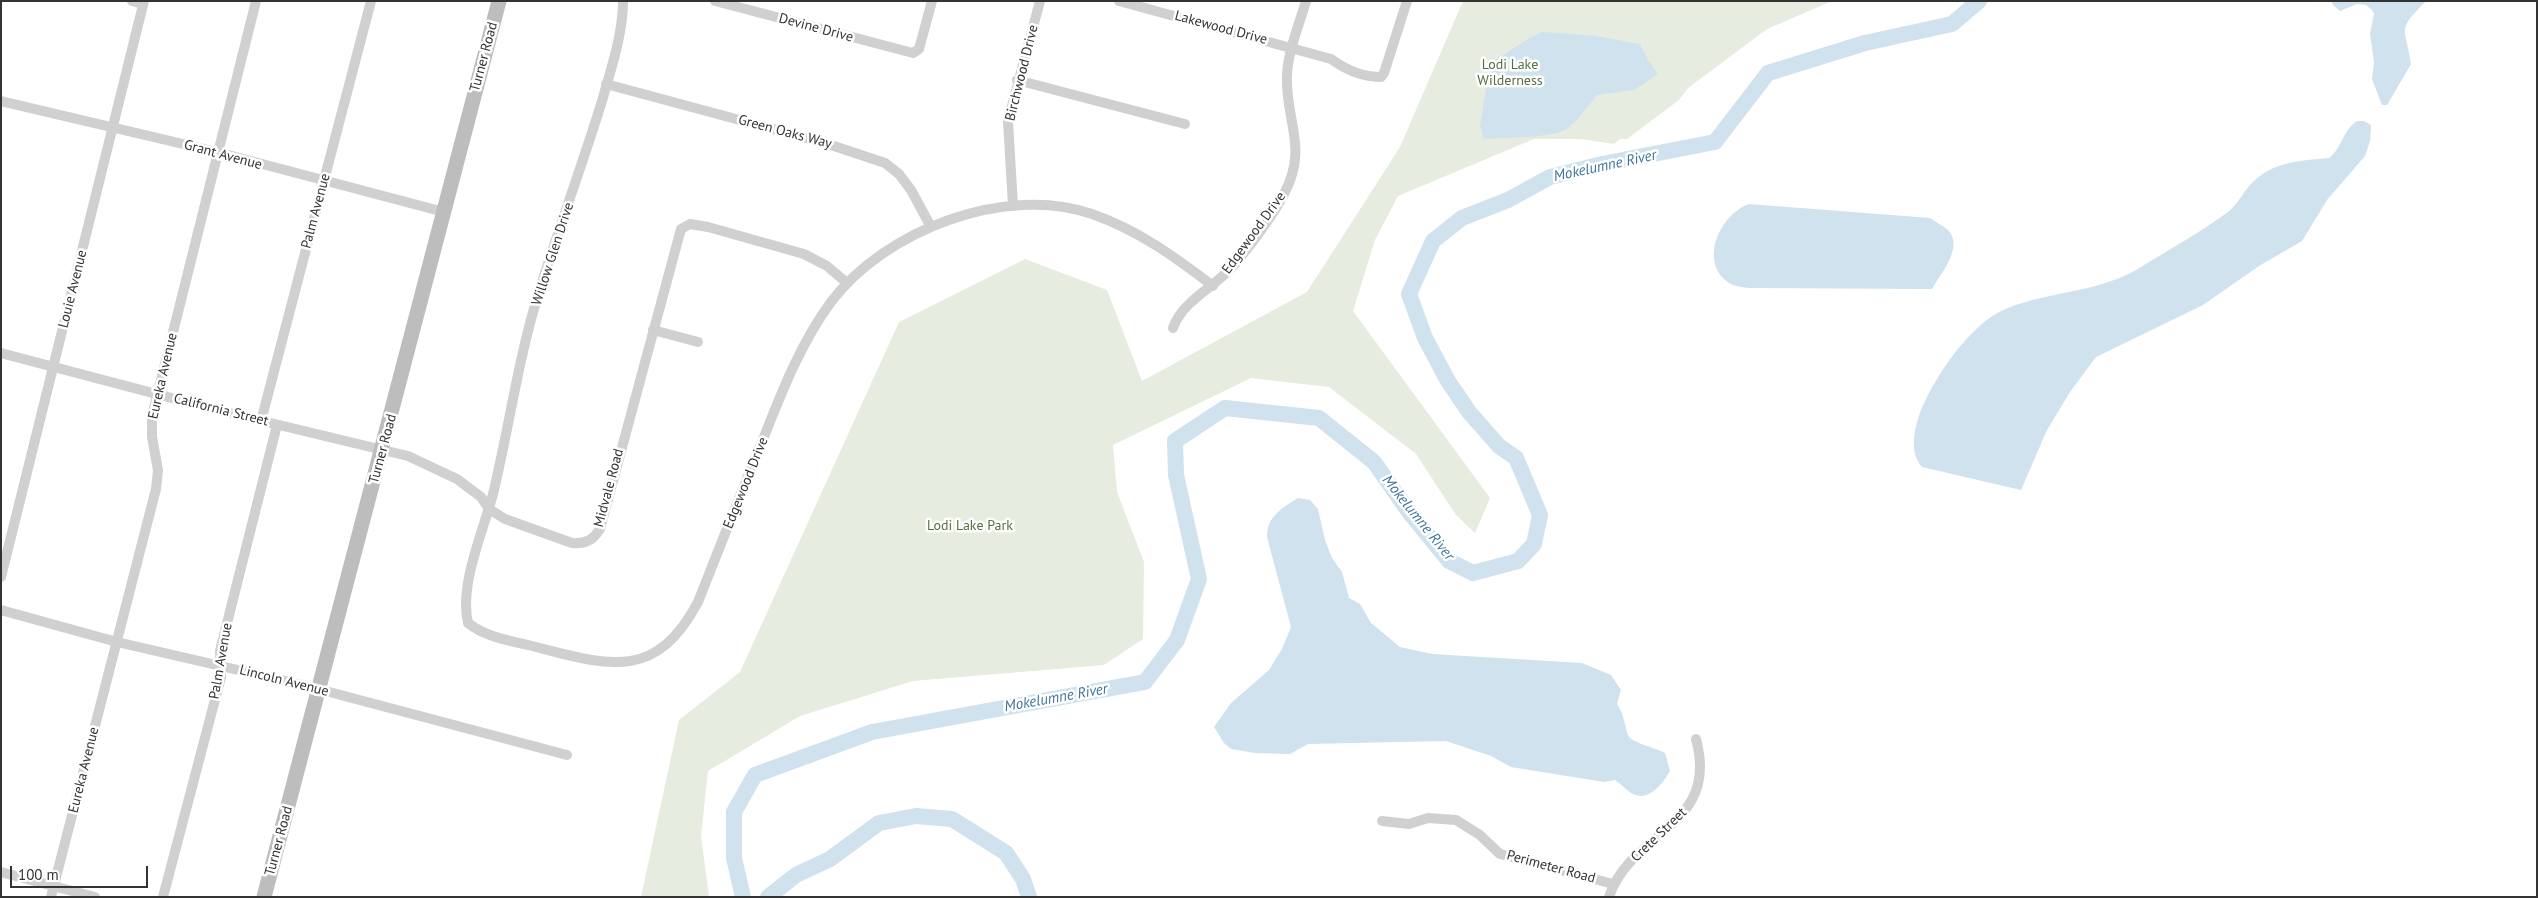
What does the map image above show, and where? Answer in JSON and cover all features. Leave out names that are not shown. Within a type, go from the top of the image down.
[{"type":"main road","name":"Turner Road","points":[[264,897],[499,1]]},
{"type":"street","points":[[132,1],[144,3]]},
{"type":"street","name":"Eureka Avenue","points":[[53,892],[156,489],[158,470],[151,423],[256,1]]},
{"type":"street","name":"Palm Avenue","points":[[260,420],[371,1]]},
{"type":"street","name":"Willow Glen Drive","points":[[489,509],[531,319],[581,169],[606,84],[622,24],[623,1]]},
{"type":"street","name":"Devine Drive","points":[[715,1],[913,53],[916,52],[932,1]]},
{"type":"street","name":"Birchwood Drive","points":[[1013,206],[1008,121],[1017,80],[1040,1]]},
{"type":"street","name":"Lakewood Drive","points":[[1119,1],[1331,58],[1347,71],[1371,77],[1381,77],[1384,74],[1407,1]]},
{"type":"street","name":"Edgewood Drive","points":[[1173,328],[1176,317],[1182,310],[1213,286],[1234,266],[1284,196],[1296,163],[1297,144],[1288,96],[1287,74],[1306,1]]},
{"type":"street","name":"Louie Avenue","points":[[1,578],[144,3]]},
{"type":"street","points":[[1017,80],[1185,124]]},
{"type":"street","name":"Green Oaks Way","points":[[606,84],[844,148],[885,162],[899,174],[911,190],[931,227]]},
{"type":"street","name":"Grant Avenue","points":[[2,104],[114,127],[217,152],[444,212]]},
{"type":"street","name":"Edgewood Drive","points":[[489,509],[466,601],[468,622],[495,637],[584,660],[614,664],[627,663],[660,649],[670,642],[689,620],[698,602],[786,382],[817,324],[847,283],[871,262],[898,244],[931,227],[967,215],[1013,206],[1059,207],[1090,213],[1123,226],[1167,251],[1213,286]]},
{"type":"street","name":"Midvale Road","points":[[489,509],[506,519],[572,543],[582,543],[595,536],[600,529],[678,234],[681,229],[690,224],[708,227],[804,254],[827,266],[847,283]]},
{"type":"street","points":[[653,330],[698,342]]},
{"type":"street","name":"California Street","points":[[1,353],[382,451]]},
{"type":"street","name":"Palm Avenue","points":[[163,897],[221,677],[220,650],[277,424]]},
{"type":"street","points":[[382,451],[408,456],[457,479],[481,497],[489,509]]},
{"type":"street","name":"Lincoln Avenue","points":[[1,610],[117,642],[220,665],[567,755]]},
{"type":"street","name":"Crete Street","points":[[1608,897],[1613,884],[1645,847],[1688,810],[1696,795],[1700,775],[1701,756],[1696,739]]},
{"type":"street","name":"Perimeter Road","points":[[1382,820],[1409,824],[1428,818],[1456,820],[1480,835],[1500,854],[1613,884]]},
{"type":"street","points":[[1,872],[53,892],[95,897]]},
{"type":"green space","name":"Lodi Lake Park","points":[[1463,1],[1832,1],[1767,29],[1688,88],[1679,100],[1627,139],[1620,139],[1614,144],[1581,139],[1534,139],[1398,196],[1375,240],[1353,311],[1490,498],[1475,533],[1456,515],[1416,454],[1329,387],[1251,378],[1113,445],[1117,492],[1144,562],[1143,639],[1104,665],[913,681],[800,716],[708,771],[701,836],[709,897],[641,897],[679,720],[740,672],[899,322],[1025,259],[1107,290],[1142,381],[1307,292],[1400,147]]},
{"type":"water","points":[[2332,1],[2426,1],[2406,25],[2405,35],[2411,64],[2387,105],[2382,105],[2372,79],[2374,62],[2370,34],[2374,14],[2372,10],[2366,5],[2357,4],[2340,11],[2332,4]]},
{"type":"water","points":[[1543,32],[1596,36],[1640,44],[1658,74],[1634,90],[1597,95],[1576,121],[1561,132],[1540,136],[1484,139],[1480,126],[1487,82],[1494,61],[1531,37]]},
{"type":"water","points":[[2357,121],[2364,121],[2371,125],[2370,141],[2365,156],[2327,200],[2302,241],[2259,266],[2203,305],[2096,357],[2070,392],[2047,430],[2021,490],[1922,467],[1915,455],[1914,441],[1916,426],[1925,400],[1959,347],[1980,325],[1996,313],[2015,305],[2092,287],[2118,279],[2141,267],[2228,212],[2252,183],[2269,170],[2288,163],[2329,158],[2352,125]]},
{"type":"water","points":[[1749,204],[1930,218],[1947,229],[1952,236],[1954,243],[1953,251],[1932,289],[1739,287],[1724,279],[1717,269],[1714,258],[1715,247],[1723,225],[1739,209]]},
{"type":"water","points":[[1298,498],[1310,500],[1318,509],[1325,540],[1332,558],[1342,572],[1349,598],[1360,604],[1371,623],[1400,647],[1432,654],[1582,663],[1611,675],[1621,690],[1617,704],[1622,713],[1629,737],[1665,753],[1670,771],[1662,783],[1647,795],[1640,796],[1627,790],[1615,780],[1604,782],[1511,767],[1491,756],[1446,741],[1308,744],[1290,754],[1255,753],[1231,749],[1224,743],[1214,727],[1231,703],[1269,670],[1282,649],[1291,627],[1267,537],[1270,523],[1276,513]]},
{"type":"waterway","name":"Mokelumne River","points":[[743,897],[734,858],[734,812],[755,775],[872,732],[1145,682],[1177,640],[1199,579],[1176,475],[1175,441],[1225,408],[1319,418],[1374,462],[1409,512],[1449,561],[1473,573],[1518,561],[1534,544],[1540,515],[1516,458],[1499,446],[1469,412],[1448,381],[1425,338],[1409,294],[1433,241],[1462,218],[1508,200],[1550,177],[1602,164],[1715,142],[1768,73],[1865,43],[1952,24],[1979,1]]},
{"type":"waterway","name":"Mokelumne River","points":[[768,897],[796,875],[830,859],[879,823],[916,816],[952,819],[1006,853],[1023,879],[1029,897]]},
{"type":"park label","name":"Lodi Lake Wilderness","points":[[1510,74]]}]
